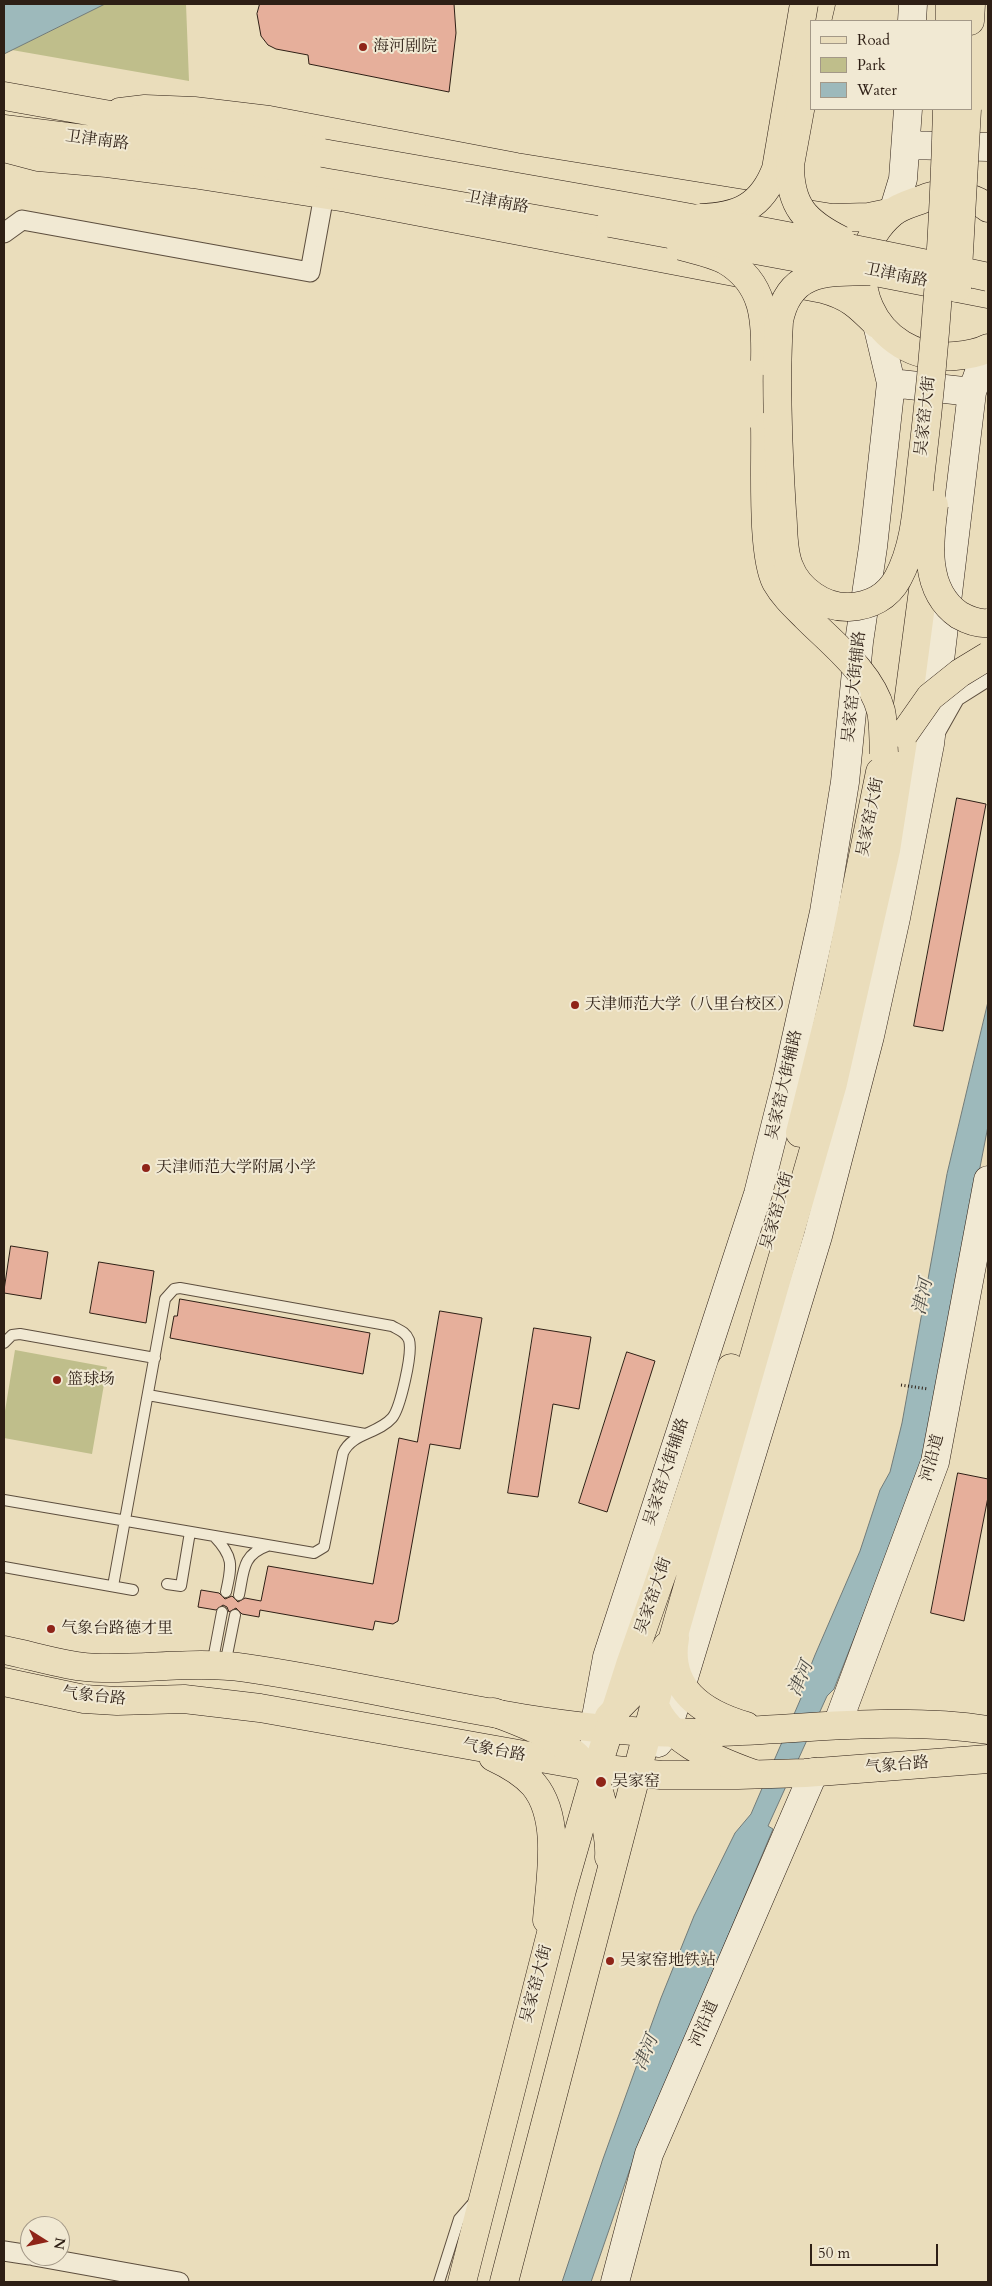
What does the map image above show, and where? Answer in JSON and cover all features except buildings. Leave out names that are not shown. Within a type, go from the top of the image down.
[{"type":"main road","points":[[695,218],[722,216],[740,211],[757,201],[772,179],[776,169],[804,4]]},
{"type":"main road","points":[[817,20],[821,4]]},
{"type":"main road","points":[[950,4],[950,20]]},
{"type":"main road","points":[[970,20],[971,4]]},
{"type":"main road","points":[[810,55],[790,165],[790,184],[801,211],[820,230],[844,241],[874,262]]},
{"type":"main road","name":"卫津南路","points":[[9,97],[109,113],[159,125],[322,173],[695,218],[874,262],[988,294]]},
{"type":"main road","points":[[109,113],[145,109],[194,111],[269,120],[516,167],[832,218],[869,217],[893,212],[930,196],[958,195],[988,208]]},
{"type":"main road","name":"吴家窑大街","points":[[462,2282],[592,1771],[607,1723],[630,1665],[683,1514],[733,1392],[802,1195],[833,1083],[886,850],[904,734],[922,533],[925,439],[937,306],[947,110]]},
{"type":"main road","name":"吴家窑大街","points":[[504,2282],[637,1772],[662,1726],[679,1618],[733,1392],[836,989],[884,753],[922,533],[955,314],[961,241],[967,110]]},
{"type":"main road","name":"卫津南路","points":[[4,129],[237,158],[610,223],[988,277]]},
{"type":"main road","points":[[4,148],[38,158],[155,169],[322,173],[823,288],[855,301],[891,339],[912,351],[939,358],[966,355],[988,348]]},
{"type":"main road","points":[[877,324],[863,280],[865,258],[873,237],[893,212]]},
{"type":"main road","points":[[610,223],[724,260],[739,270],[756,291],[762,305],[765,321],[766,469],[770,563],[776,581],[786,598],[847,657],[869,685],[881,712],[884,753]]},
{"type":"main road","points":[[874,262],[815,275],[794,287],[782,306],[778,337],[779,429],[786,552],[789,566],[797,581],[820,601],[834,606],[859,606],[878,600],[890,591],[922,533]]},
{"type":"main road","points":[[922,533],[932,574],[943,601],[967,620],[988,623]]},
{"type":"main road","points":[[904,734],[930,697],[960,673],[988,656]]},
{"type":"main road","points":[[683,1514],[676,1573],[655,1643],[648,1676],[662,1726],[688,1744],[715,1758],[754,1774]]},
{"type":"main road","points":[[679,1618],[673,1663],[682,1684],[690,1696],[708,1710],[730,1721],[759,1730]]},
{"type":"main road","points":[[474,1747],[554,1740],[607,1723],[648,1676],[665,1652],[679,1618]]},
{"type":"main road","name":"气象台路","points":[[4,1650],[85,1667],[166,1665],[246,1668],[493,1712],[607,1723],[759,1730],[916,1723],[988,1730]]},
{"type":"main road","name":"气象台路","points":[[4,1682],[84,1699],[117,1701],[184,1699],[260,1708],[474,1747],[592,1771],[637,1772],[661,1775],[754,1774],[810,1772],[988,1759]]},
{"type":"main road","points":[[493,1712],[524,1723],[554,1740],[592,1771],[602,1804],[608,1835],[608,1881]]},
{"type":"main road","points":[[474,1747],[521,1772],[538,1790],[548,1812],[551,1827],[551,1860],[544,1958]]},
{"type":"street","points":[[912,20],[913,4]]},
{"type":"street","points":[[893,212],[903,179],[908,110]]},
{"type":"street","points":[[906,145],[988,147]]},
{"type":"street","points":[[4,233],[22,220],[310,272],[322,173]]},
{"type":"street","name":"吴家窑大街辅路","points":[[607,1723],[607,1657],[758,1194],[787,1079],[824,912],[845,782],[859,642],[873,547],[891,383],[877,324]]},
{"type":"street","points":[[662,1726],[682,1684],[785,1348],[846,1131],[870,1036],[896,918],[930,744],[972,392],[988,348]]},
{"type":"street","points":[[891,383],[972,392]]},
{"type":"street","points":[[930,744],[942,716],[955,697],[988,676]]},
{"type":"street","name":"河沿道","points":[[830,1726],[935,1462],[988,1180]]},
{"type":"street","name":"河沿道","points":[[615,2282],[649,2154],[810,1772]]},
{"type":"street","points":[[4,2251],[20,2253]]},
{"type":"street","points":[[70,2262],[179,2282]]},
{"type":"lane","points":[[4,1500],[124,1521],[214,1536],[268,1546],[314,1553],[324,1546],[343,1453],[347,1443],[390,1420],[398,1411],[410,1350],[409,1340],[404,1332],[392,1326],[180,1288],[174,1289],[165,1298],[124,1521],[113,1586]]},
{"type":"lane","points":[[4,1343],[12,1335],[20,1334],[154,1358]]},
{"type":"lane","points":[[148,1395],[365,1434]]},
{"type":"lane","points":[[167,1584],[181,1586],[190,1532]]},
{"type":"lane","points":[[214,1536],[226,1548],[232,1567],[226,1592]]},
{"type":"lane","points":[[239,1595],[249,1556],[256,1550],[268,1546]]},
{"type":"lane","points":[[4,1567],[133,1590]]},
{"type":"lane","points":[[218,1666],[222,1612]]},
{"type":"lane","points":[[218,1666],[235,1614]]},
{"type":"lane","points":[[439,2282],[459,2219],[484,2191]]},
{"type":"path","points":[[901,1385],[948,1392]]},
{"type":"green space","points":[[105,4],[186,4],[189,81],[12,50]]},
{"type":"green space","points":[[15,1350],[107,1367],[92,1454],[4,1438],[4,1417]]},
{"type":"water","points":[[4,4],[105,4],[4,54]]},
{"type":"water","name":"津河","points":[[988,1002],[988,1126],[926,1447],[914,1486],[834,1689],[827,1696],[768,1826],[773,1829],[630,2169],[591,2282],[562,2282],[603,2159],[661,1998],[694,1916],[735,1833],[751,1814],[801,1698],[801,1690],[860,1551],[880,1490],[890,1472],[902,1423],[947,1174]]},
{"type":"place","name":"海河剧院","points":[[363,47]]},
{"type":"place","name":"天津师范大学（八里台校区）","points":[[575,1005]]},
{"type":"place","name":"天津师范大学附属小学","points":[[146,1168]]},
{"type":"place","name":"篮球场","points":[[57,1380]]},
{"type":"place","name":"气象台路德才里","points":[[51,1629]]},
{"type":"place","name":"吴家窑","points":[[601,1782]]},
{"type":"place","name":"吴家窑地铁站","points":[[610,1961]]}]
